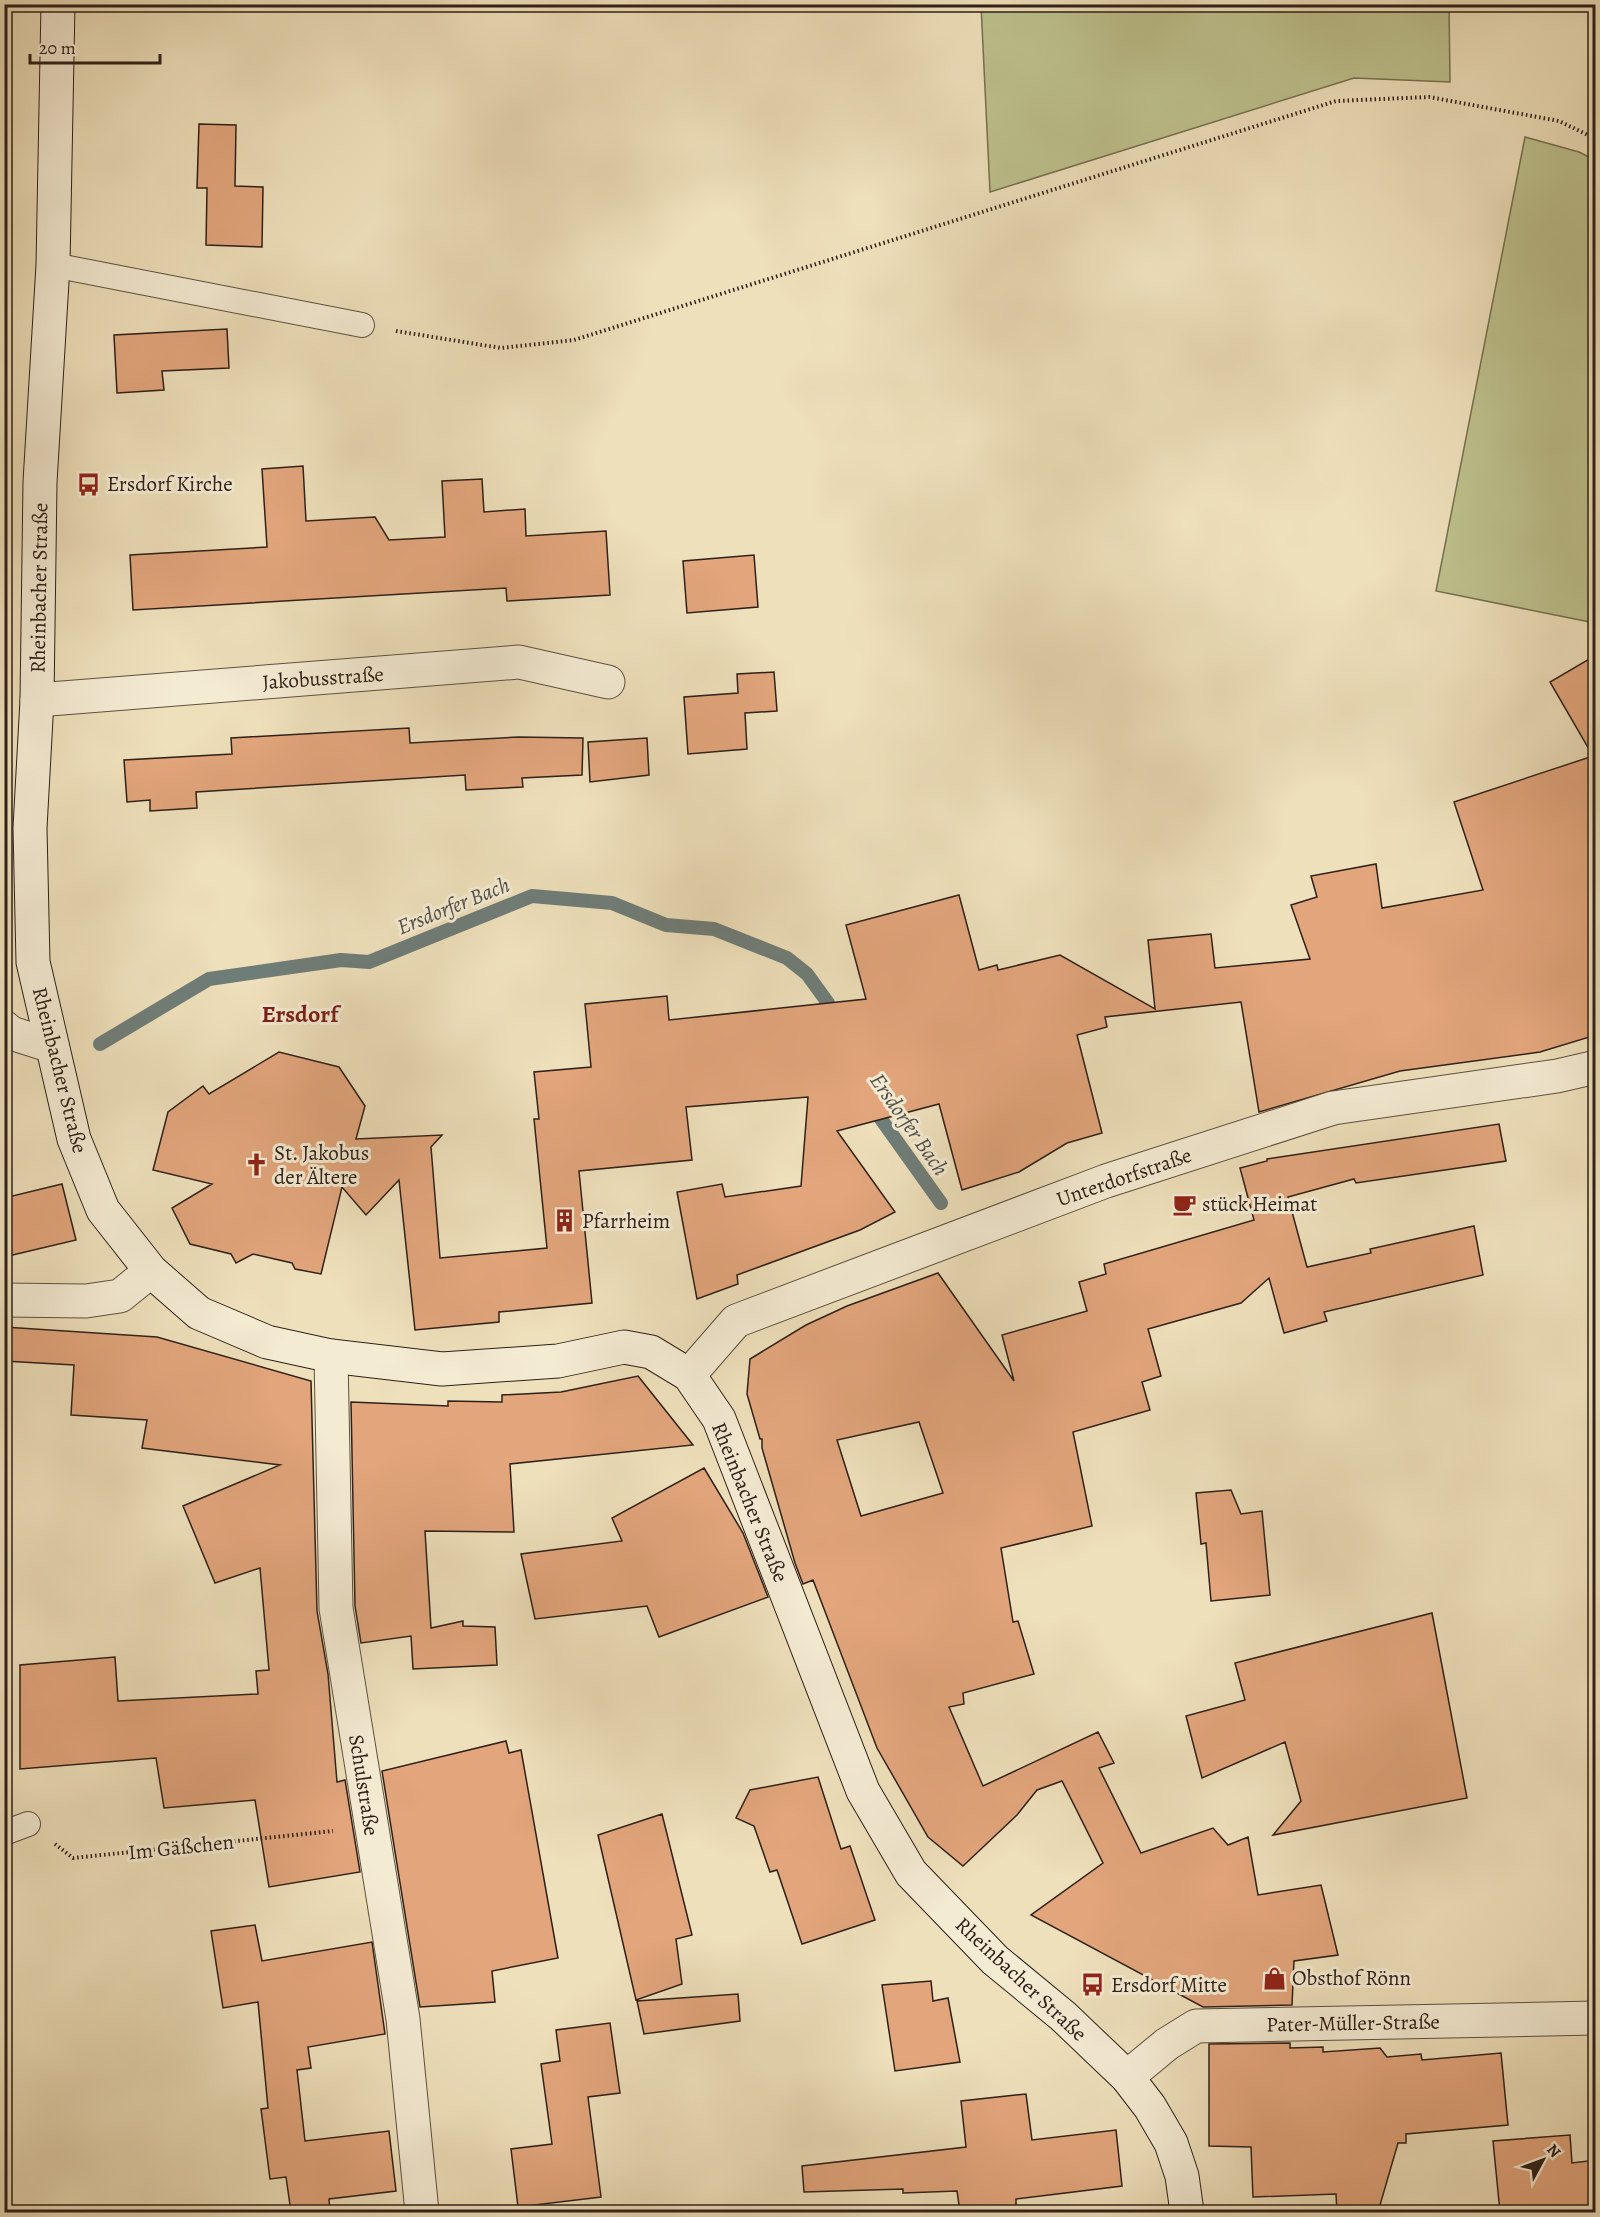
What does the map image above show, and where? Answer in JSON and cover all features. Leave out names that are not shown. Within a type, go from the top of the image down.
[{"type":"street","name":"Rheinbacher Straße","points":[[58,4],[53,266],[40,482],[37,700],[30,828],[33,962],[74,1139],[103,1210],[151,1271],[199,1313],[267,1342],[331,1356],[442,1369],[558,1361],[624,1347],[651,1352],[689,1375],[719,1419],[863,1791],[911,1873],[995,1960],[1063,2016],[1127,2077],[1150,2107],[1171,2143],[1182,2176],[1187,2212]]},
{"type":"street","name":"Jakobusstraße","points":[[37,700],[519,663],[608,682]]},
{"type":"street","points":[[4,1027],[10,1033],[52,1046]]},
{"type":"street","name":"Unterdorfstraße","points":[[689,1375],[736,1321],[1106,1181],[1333,1108],[1557,1076],[1596,1067]]},
{"type":"street","points":[[4,1300],[86,1301],[120,1296],[151,1271]]},
{"type":"street","name":"Schulstraße","points":[[331,1356],[336,1608],[403,2019],[422,2212]]},
{"type":"street","name":"Pater-Müller-Straße","points":[[1127,2077],[1167,2044],[1196,2026],[1596,2018]]},
{"type":"lane","points":[[53,266],[362,325]]},
{"type":"lane","points":[[4,1833],[28,1824]]},
{"type":"path","points":[[362,325],[501,348],[574,340],[1336,101],[1429,97],[1559,121],[1596,139]]},
{"type":"path","name":"Im Gäßchen","points":[[28,1824],[73,1858],[336,1831],[370,1824]]},
{"type":"green space","points":[[981,5],[1449,5],[1450,82],[1354,78],[990,192]]},
{"type":"green space","points":[[1525,137],[1579,152],[1595,160],[1595,623],[1436,591]]},
{"type":"building","points":[[199,124],[236,125],[235,186],[263,187],[262,247],[206,245],[207,188],[197,188]]},
{"type":"building","points":[[227,329],[229,368],[162,371],[164,390],[117,393],[114,335]]},
{"type":"building","points":[[303,466],[306,521],[375,517],[389,540],[445,537],[442,481],[482,479],[484,512],[525,509],[526,536],[606,531],[610,595],[507,601],[506,588],[133,610],[130,555],[267,547],[262,469]]},
{"type":"building","points":[[754,555],[758,607],[687,613],[683,561]]},
{"type":"building","points":[[1596,655],[1596,1035],[1540,1052],[1400,1071],[1259,1112],[1241,1002],[1105,1017],[1107,1027],[1077,1035],[1102,1133],[1067,1143],[1019,1172],[962,1190],[939,1104],[837,1131],[895,1212],[860,1230],[737,1275],[738,1284],[697,1299],[677,1192],[722,1184],[725,1197],[801,1186],[808,1097],[686,1107],[692,1160],[579,1171],[592,1303],[499,1312],[499,1322],[415,1330],[399,1180],[366,1215],[342,1187],[321,1274],[295,1269],[292,1263],[253,1254],[236,1263],[231,1254],[190,1244],[172,1208],[212,1184],[153,1170],[168,1112],[203,1086],[209,1094],[279,1052],[339,1067],[365,1106],[356,1139],[442,1135],[431,1147],[440,1258],[547,1248],[534,1119],[539,1119],[534,1072],[591,1067],[585,1004],[667,996],[669,1020],[866,999],[846,925],[959,895],[979,970],[997,965],[998,970],[1060,955],[1155,1009],[1148,940],[1211,934],[1215,968],[1310,959],[1291,905],[1317,897],[1311,876],[1376,864],[1382,908],[1483,890],[1454,802],[1593,756],[1550,682]]},
{"type":"building","points":[[774,672],[777,711],[745,713],[747,749],[688,754],[684,697],[738,693],[737,674]]},
{"type":"building","points":[[409,728],[410,743],[519,737],[583,738],[582,775],[522,778],[523,787],[466,790],[465,775],[196,792],[197,808],[150,811],[150,800],[127,802],[124,760],[232,754],[231,738]]},
{"type":"building","points":[[647,738],[649,775],[590,782],[588,742]]},
{"type":"building","points":[[1499,1124],[1506,1161],[1356,1183],[1354,1179],[1288,1197],[1307,1267],[1371,1253],[1370,1249],[1474,1226],[1483,1275],[1324,1312],[1327,1321],[1284,1333],[1269,1278],[1241,1303],[1148,1329],[1161,1376],[1142,1382],[1150,1410],[1073,1432],[1092,1526],[1001,1548],[1013,1622],[1018,1621],[1034,1674],[963,1693],[964,1704],[949,1707],[983,1786],[1098,1732],[1114,1763],[1099,1768],[1141,1853],[1213,1828],[1228,1845],[1248,1837],[1258,1895],[1321,1885],[1338,1955],[1294,1961],[1292,2005],[1203,2007],[1031,1915],[1103,1863],[1062,1781],[1037,1790],[1017,1815],[963,1866],[928,1837],[877,1748],[813,1580],[803,1584],[747,1394],[750,1359],[806,1325],[847,1306],[938,1273],[1014,1381],[1002,1335],[1087,1311],[1079,1282],[1106,1274],[1104,1264],[1254,1220],[1240,1168],[1267,1161],[1267,1159]],"holes":[[[919,1422],[943,1493],[861,1516],[837,1440]]]},
{"type":"building","points":[[62,1184],[76,1240],[4,1257],[4,1198]]},
{"type":"building","points":[[4,1327],[157,1337],[311,1381],[317,1611],[328,1674],[337,1782],[345,1780],[360,1872],[269,1887],[255,1800],[164,1808],[156,1758],[20,1769],[20,1665],[115,1657],[118,1701],[258,1694],[256,1671],[269,1670],[260,1568],[215,1583],[183,1506],[280,1465],[142,1448],[147,1420],[71,1415],[74,1365],[4,1361]]},
{"type":"building","points":[[638,1376],[693,1445],[510,1464],[514,1532],[425,1531],[431,1628],[463,1621],[463,1626],[495,1627],[497,1665],[413,1669],[411,1636],[361,1643],[355,1606],[351,1402],[448,1406],[448,1401],[502,1402],[502,1395],[561,1392]]},
{"type":"building","points":[[704,1468],[743,1533],[768,1597],[659,1637],[647,1606],[535,1619],[521,1554],[622,1541],[612,1518]]},
{"type":"building","points":[[1231,1490],[1241,1514],[1262,1511],[1270,1595],[1211,1601],[1206,1543],[1201,1544],[1196,1493]]},
{"type":"building","points":[[1432,1613],[1467,1798],[1273,1835],[1301,1801],[1285,1742],[1202,1778],[1186,1716],[1245,1700],[1235,1663]]},
{"type":"building","points":[[506,1741],[509,1753],[521,1750],[558,1958],[492,1971],[495,2002],[420,2007],[382,1771]]},
{"type":"building","points":[[818,1777],[841,1849],[850,1846],[875,1920],[802,1944],[777,1870],[770,1872],[754,1826],[736,1818],[750,1790]]},
{"type":"building","points":[[662,1814],[692,1935],[676,1939],[682,1984],[636,2000],[598,1835]]},
{"type":"building","points":[[255,1925],[262,1961],[372,1942],[385,2034],[308,2047],[311,2068],[297,2070],[305,2141],[389,2131],[396,2191],[329,2199],[330,2212],[291,2212],[286,2177],[270,2179],[261,2109],[268,2108],[258,2002],[223,2008],[211,1931]]},
{"type":"building","points":[[931,1981],[933,2001],[948,1998],[960,2062],[895,2071],[882,1985]]},
{"type":"building","points":[[738,1994],[740,2021],[644,2034],[637,2001]]},
{"type":"building","points":[[610,2023],[620,2093],[588,2097],[601,2197],[518,2207],[511,2149],[552,2144],[541,2064],[560,2061],[556,2030]]},
{"type":"building","points":[[1290,2043],[1290,2048],[1323,2047],[1323,2052],[1380,2048],[1387,2057],[1421,2054],[1422,2060],[1501,2053],[1508,2125],[1406,2134],[1406,2143],[1398,2143],[1378,2212],[1337,2212],[1336,2194],[1253,2197],[1251,2147],[1209,2146],[1209,2044]]},
{"type":"building","points":[[1026,2094],[1032,2140],[1116,2130],[1122,2186],[1016,2199],[1016,2212],[960,2212],[957,2191],[903,2193],[903,2189],[804,2192],[802,2166],[966,2147],[961,2101]]},
{"type":"building","points":[[1570,2135],[1572,2163],[1596,2160],[1596,2212],[1500,2212],[1493,2141]]},
{"type":"waterway","name":"Ersdorfer Bach","points":[[100,1044],[209,979],[341,960],[369,962],[532,896],[612,903],[666,925],[714,929],[787,958],[807,974],[828,1003],[828,1019]]},
{"type":"waterway","name":"Ersdorfer Bach","points":[[871,1105],[941,1203]]},
{"type":"place","name":"Ersdorf Kirche","points":[[89,484]]},
{"type":"place","name":"St. Jakobus der Ältere","points":[[256,1165]]},
{"type":"place","name":"stück Heimat","points":[[1184,1204]]},
{"type":"place","name":"Pfarrheim","points":[[564,1221]]},
{"type":"place","name":"Obsthof Rönn","points":[[1274,1978]]},
{"type":"place","name":"Ersdorf Mitte","points":[[1093,1985]]},
{"type":"district","name":"Ersdorf","points":[[300,1014]]}]
